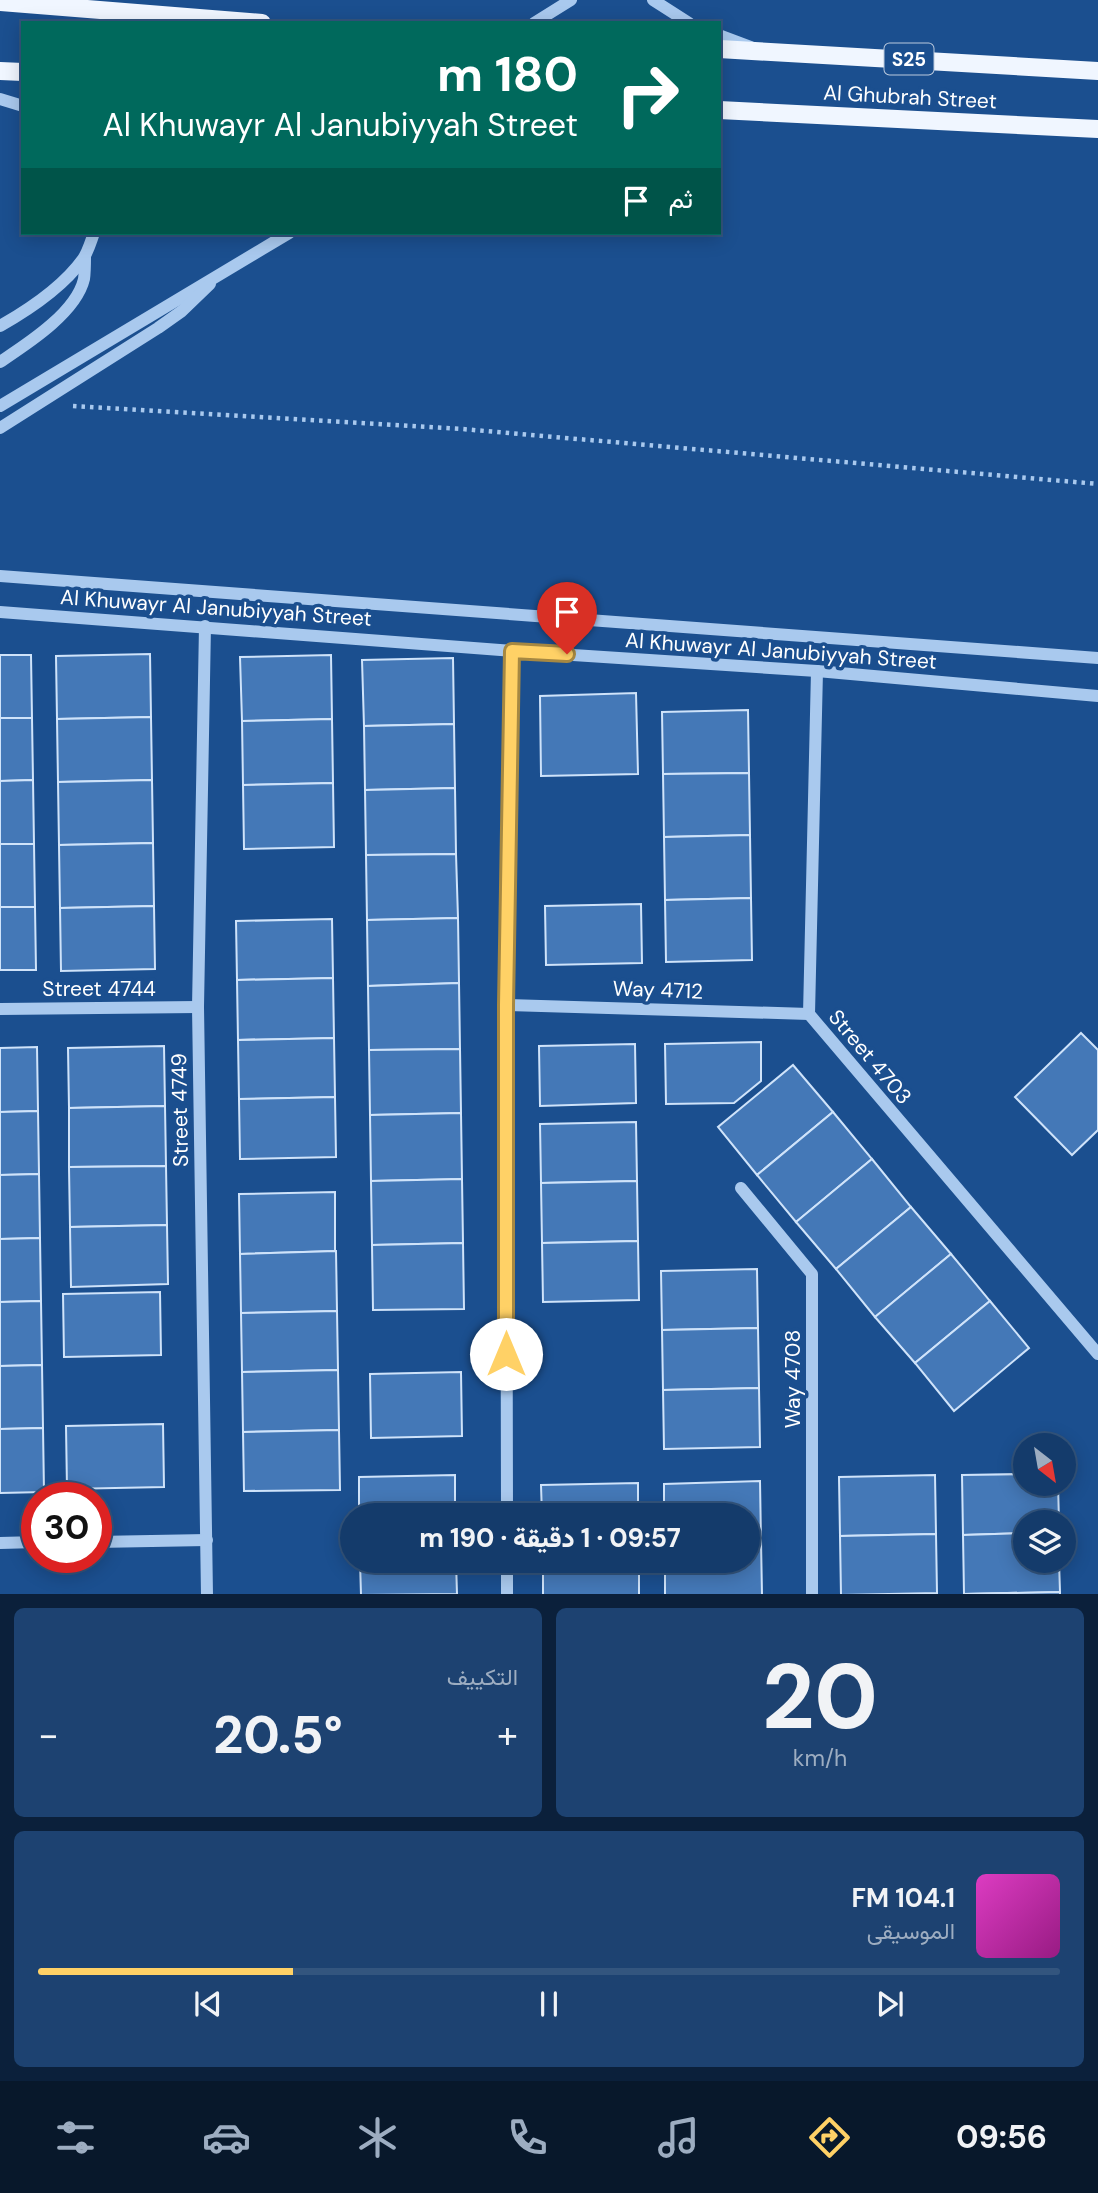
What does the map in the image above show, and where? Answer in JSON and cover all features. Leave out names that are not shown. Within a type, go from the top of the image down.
[{"type":"main road","points":[[0,2],[237,21]]},
{"type":"main road","name":"Al Ghubrah Street","points":[[721,49],[1098,71]]},
{"type":"main road","points":[[0,71],[21,72]]},
{"type":"main road","name":"Al Ghubrah Street","points":[[721,110],[1098,130]]},
{"type":"street","points":[[537,21],[571,0]]},
{"type":"street","points":[[653,0],[686,21]]},
{"type":"street","points":[[721,36],[762,51]]},
{"type":"street","points":[[0,99],[21,105]]},
{"type":"street","points":[[0,362],[25,346],[66,309],[77,294],[84,279],[85,257],[92,235]]},
{"type":"street","points":[[0,406],[286,235]]},
{"type":"street","points":[[0,326],[49,293],[68,277],[85,257]]},
{"type":"street","points":[[0,428],[158,328],[200,295],[220,274]]},
{"type":"street","points":[[0,569],[35,579]]},
{"type":"street","name":"Al Khuwayr Al Janubiyyah Street","points":[[0,576],[1098,658]]},
{"type":"street","name":"Al Khuwayr Al Janubiyyah Street","points":[[0,612],[817,671],[1098,696]]},
{"type":"street","name":"Street 4749","points":[[205,626],[198,1007],[207,1594]]},
{"type":"street","points":[[507,1503],[506,1005],[512,651]]},
{"type":"street","name":"Street 4703","points":[[817,671],[808,1014],[1098,1354]]},
{"type":"street","name":"Way 4712","points":[[506,1005],[808,1014]]},
{"type":"street","name":"Street 4744","points":[[0,1009],[198,1007]]},
{"type":"street","name":"Way 4708","points":[[741,1188],[812,1274],[812,1594]]},
{"type":"street","points":[[112,1542],[207,1540]]},
{"type":"street","points":[[0,1543],[21,1542]]},
{"type":"street","points":[[507,1573],[507,1594]]},
{"type":"path","points":[[66,405],[462,429],[1098,484]]},
{"type":"building","points":[[150,654],[151,717],[57,719],[56,656]]},
{"type":"building","points":[[0,655],[31,655],[32,718],[0,718]]},
{"type":"building","points":[[331,655],[332,719],[242,721],[240,657]]},
{"type":"building","points":[[453,658],[454,724],[364,726],[362,660]]},
{"type":"building","points":[[636,693],[638,774],[541,776],[540,696]]},
{"type":"building","points":[[748,710],[749,773],[663,774],[662,712]]},
{"type":"building","points":[[151,717],[152,780],[58,782],[57,719]]},
{"type":"building","points":[[0,718],[32,718],[33,780],[0,781]]},
{"type":"building","points":[[332,719],[333,783],[243,785],[242,721]]},
{"type":"building","points":[[454,724],[455,788],[365,790],[364,726]]},
{"type":"building","points":[[749,773],[750,835],[664,837],[663,774]]},
{"type":"building","points":[[33,780],[34,844],[0,844],[0,781]]},
{"type":"building","points":[[152,780],[153,843],[59,845],[58,782]]},
{"type":"building","points":[[333,783],[334,847],[244,849],[243,785]]},
{"type":"building","points":[[455,788],[456,854],[366,855],[365,790]]},
{"type":"building","points":[[750,835],[751,898],[665,900],[664,837]]},
{"type":"building","points":[[153,843],[154,906],[60,908],[59,845]]},
{"type":"building","points":[[0,844],[34,844],[35,907],[0,907]]},
{"type":"building","points":[[456,854],[458,918],[367,920],[366,855]]},
{"type":"building","points":[[751,898],[752,960],[666,962],[665,900]]},
{"type":"building","points":[[641,904],[642,963],[546,965],[545,906]]},
{"type":"building","points":[[154,906],[155,969],[61,971],[60,908]]},
{"type":"building","points":[[0,907],[35,907],[36,970],[0,970]]},
{"type":"building","points":[[458,918],[459,983],[368,986],[367,920]]},
{"type":"building","points":[[332,919],[333,978],[237,980],[236,921]]},
{"type":"building","points":[[333,978],[334,1038],[238,1040],[237,980]]},
{"type":"building","points":[[459,983],[460,1049],[369,1050],[368,986]]},
{"type":"building","points":[[1081,1033],[1098,1050],[1098,1130],[1072,1155],[1015,1097]]},
{"type":"building","points":[[334,1038],[335,1097],[239,1099],[238,1040]]},
{"type":"building","points":[[761,1042],[761,1081],[734,1103],[666,1104],[665,1044]]},
{"type":"building","points":[[635,1044],[636,1103],[540,1106],[539,1046]]},
{"type":"building","points":[[164,1046],[165,1106],[69,1108],[68,1048]]},
{"type":"building","points":[[37,1047],[38,1111],[0,1112],[0,1048]]},
{"type":"building","points":[[460,1049],[461,1113],[370,1115],[369,1050]]},
{"type":"building","points":[[793,1065],[833,1112],[757,1175],[718,1127]]},
{"type":"building","points":[[335,1097],[336,1157],[240,1159],[239,1099]]},
{"type":"building","points":[[165,1106],[166,1166],[69,1167],[69,1108]]},
{"type":"building","points":[[38,1111],[39,1174],[0,1175],[0,1112]]},
{"type":"building","points":[[833,1112],[872,1159],[796,1222],[757,1175]]},
{"type":"building","points":[[461,1113],[462,1179],[371,1181],[370,1115]]},
{"type":"building","points":[[636,1122],[637,1181],[541,1183],[540,1124]]},
{"type":"building","points":[[872,1159],[911,1207],[836,1269],[796,1222]]},
{"type":"building","points":[[166,1166],[167,1225],[70,1227],[69,1167]]},
{"type":"building","points":[[39,1174],[40,1238],[0,1239],[0,1175]]},
{"type":"building","points":[[462,1179],[463,1243],[372,1245],[371,1181]]},
{"type":"building","points":[[637,1181],[638,1241],[542,1243],[541,1183]]},
{"type":"building","points":[[335,1192],[335,1251],[240,1254],[239,1194]]},
{"type":"building","points":[[911,1207],[951,1254],[875,1317],[836,1269]]},
{"type":"building","points":[[167,1225],[168,1284],[71,1287],[70,1227]]},
{"type":"building","points":[[40,1238],[41,1301],[0,1302],[0,1239]]},
{"type":"building","points":[[638,1241],[639,1300],[543,1302],[542,1243]]},
{"type":"building","points":[[463,1243],[464,1309],[373,1310],[372,1245]]},
{"type":"building","points":[[336,1251],[337,1311],[241,1313],[240,1254]]},
{"type":"building","points":[[951,1254],[990,1301],[915,1363],[875,1317]]},
{"type":"building","points":[[757,1269],[758,1328],[662,1330],[661,1271]]},
{"type":"building","points":[[160,1292],[161,1355],[64,1357],[63,1294]]},
{"type":"building","points":[[41,1301],[42,1365],[0,1366],[0,1302]]},
{"type":"building","points":[[990,1301],[1029,1348],[954,1411],[915,1363]]},
{"type":"building","points":[[337,1311],[338,1370],[242,1372],[241,1313]]},
{"type":"building","points":[[758,1328],[759,1388],[663,1390],[662,1330]]},
{"type":"building","points":[[42,1365],[43,1428],[0,1429],[0,1366]]},
{"type":"building","points":[[338,1370],[339,1430],[243,1432],[242,1372]]},
{"type":"building","points":[[461,1372],[462,1436],[371,1438],[370,1374]]},
{"type":"building","points":[[759,1388],[760,1447],[664,1449],[663,1390]]},
{"type":"building","points":[[163,1424],[164,1487],[112,1488],[112,1482],[67,1482],[66,1426]]},
{"type":"building","points":[[43,1428],[44,1482],[21,1482],[21,1493],[0,1493],[0,1429]]},
{"type":"building","points":[[339,1430],[340,1490],[244,1491],[243,1432]]},
{"type":"building","points":[[1013,1474],[1013,1496],[1058,1496],[1059,1510],[1013,1510],[1013,1533],[963,1535],[962,1475]]},
{"type":"building","points":[[455,1475],[455,1503],[359,1503],[359,1477]]},
{"type":"building","points":[[935,1475],[936,1534],[840,1536],[839,1477]]},
{"type":"building","points":[[760,1481],[761,1541],[760,1503],[664,1503],[664,1484]]},
{"type":"building","points":[[638,1483],[638,1503],[542,1503],[541,1485]]},
{"type":"building","points":[[1013,1533],[1013,1573],[1059,1573],[1060,1592],[964,1594],[963,1535]]},
{"type":"building","points":[[936,1534],[937,1593],[841,1594],[840,1536]]},
{"type":"building","points":[[761,1541],[762,1594],[665,1594],[665,1573],[760,1573]]},
{"type":"building","points":[[360,1573],[456,1573],[457,1594],[361,1594]]},
{"type":"building","points":[[543,1573],[639,1573],[639,1594],[543,1594]]},
{"type":"building","points":[[1060,1592],[1060,1594],[964,1594]]},
{"type":"route","points":[[506,1354],[506,1005],[512,651],[567,654]]}]
